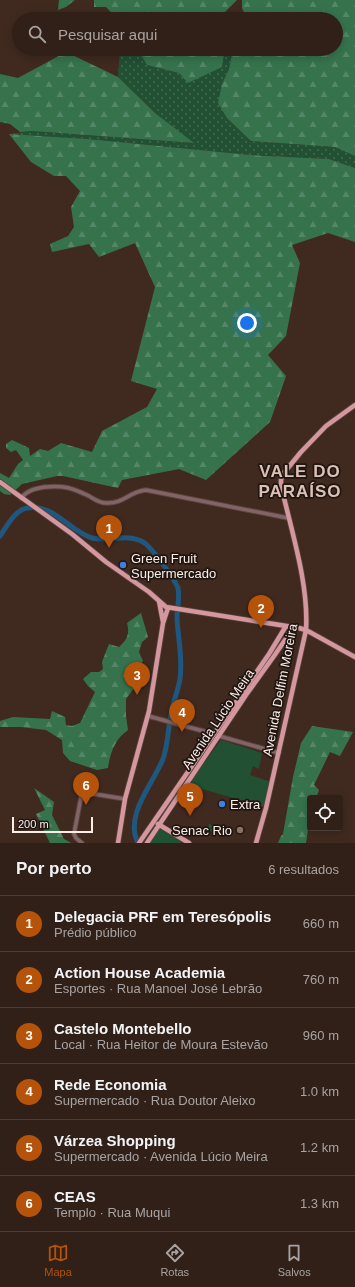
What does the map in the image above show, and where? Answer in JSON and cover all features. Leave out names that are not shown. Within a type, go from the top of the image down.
[{"type":"main road","name":"Avenida Delfim Moreira","points":[[256,843],[279,753],[306,630],[301,573],[281,485],[282,474],[321,431],[332,421],[355,405]]},
{"type":"main road","points":[[0,482],[170,608],[306,630],[355,657]]},
{"type":"main road","points":[[159,601],[164,623]]},
{"type":"main road","points":[[118,843],[125,799],[148,716],[164,623],[170,608]]},
{"type":"main road","name":"Avenida Lúcio Meira","points":[[140,842],[269,654],[286,626]]},
{"type":"main road","name":"Avenida Lúcio Meira","points":[[147,843],[246,695],[294,627]]},
{"type":"main road","points":[[269,654],[274,656]]},
{"type":"main road","points":[[154,822],[189,843]]},
{"type":"street","points":[[21,498],[30,490],[60,486],[78,491],[99,501],[108,503],[121,501],[133,493],[146,490],[288,518]]},
{"type":"street","points":[[148,716],[214,734]]},
{"type":"street","points":[[219,736],[279,753]]},
{"type":"street","points":[[82,843],[75,836],[75,827],[82,792],[125,799]]},
{"type":"green space","points":[[59,0],[75,0],[66,7],[58,10]]},
{"type":"green space","points":[[94,0],[237,0],[225,12],[111,12],[106,7],[94,7]]},
{"type":"green space","points":[[242,0],[355,0],[355,156],[335,147],[251,141],[227,118],[218,103],[222,84],[229,69],[232,56],[343,56],[343,12],[244,12]]},
{"type":"green space","points":[[59,56],[74,56],[118,77],[155,113],[194,143],[32,131],[20,132],[10,124],[0,122],[0,74],[18,78]]},
{"type":"green space","points":[[120,56],[141,56],[147,65],[179,73],[222,67],[224,56],[232,56],[229,69],[222,84],[250,141],[335,147],[355,156],[355,168],[329,159],[252,155],[88,139],[9,134],[32,131],[193,143],[155,113],[118,77]]},
{"type":"green space","points":[[141,56],[224,56],[222,67],[188,83],[179,73],[147,65]]},
{"type":"green space","points":[[9,134],[88,139],[251,155],[329,159],[355,168],[355,242],[328,233],[292,245],[300,263],[286,336],[268,355],[286,376],[270,422],[206,480],[179,469],[122,480],[118,488],[57,476],[22,484],[10,495],[4,494],[0,491],[0,473],[9,478],[18,464],[23,460],[16,450],[11,452],[6,448],[6,444],[12,440],[29,448],[30,456],[40,449],[48,451],[61,443],[92,452],[102,431],[147,407],[157,389],[131,381],[155,287],[135,243],[99,257],[89,244],[52,252],[50,244],[68,236],[74,227],[71,207],[80,191],[66,176],[54,176],[31,162]]},
{"type":"green space","points":[[141,613],[148,637],[142,642],[139,652],[143,661],[132,676],[134,688],[126,699],[128,730],[116,742],[110,757],[108,768],[97,770],[70,761],[63,753],[62,740],[46,730],[21,727],[0,727],[0,721],[13,717],[50,719],[52,711],[65,717],[66,725],[72,726],[80,723],[95,692],[83,679],[91,672],[99,672],[103,669],[102,662],[109,644],[119,647],[126,639],[128,634],[127,623]]},
{"type":"green space","points":[[312,726],[353,732],[340,756],[330,752],[314,785],[319,790],[317,795],[307,795],[308,831],[306,843],[278,843],[283,834],[293,777],[301,743]]},
{"type":"green space","points":[[221,740],[262,753],[259,769],[253,766],[250,775],[271,782],[265,807],[188,785]]},
{"type":"green space","points":[[34,788],[54,802],[52,815],[64,839],[71,843],[50,843],[36,814],[45,810]]},
{"type":"green space","points":[[209,824],[221,828],[219,834],[207,830]]},
{"type":"green space","points":[[160,826],[182,840],[181,843],[149,843]]},
{"type":"waterway","points":[[0,536],[15,515],[23,509],[36,508],[45,510],[53,513],[76,530],[92,538],[131,538],[143,542],[151,549],[162,563],[178,588],[179,596],[177,618],[181,656],[180,679],[172,710],[163,759],[137,811],[135,832],[138,843]]},
{"type":"place","name":"Delegacia PRF em Teresópolis","points":[[109,548]]},
{"type":"place","name":"Green Fruit Supermercado","points":[[123,565]]},
{"type":"place","name":"Action House Academia","points":[[261,628]]},
{"type":"place","name":"Castelo Montebello","points":[[137,695]]},
{"type":"place","name":"Rede Economia","points":[[182,732]]},
{"type":"place","name":"Extra","points":[[222,804]]},
{"type":"place","name":"CEAS","points":[[86,805]]},
{"type":"place","name":"Várzea Shopping","points":[[190,816]]},
{"type":"place","name":"Senac Rio","points":[[240,830]]},
{"type":"district","name":"VALE DO PARAÍSO","points":[[300,481]]}]
